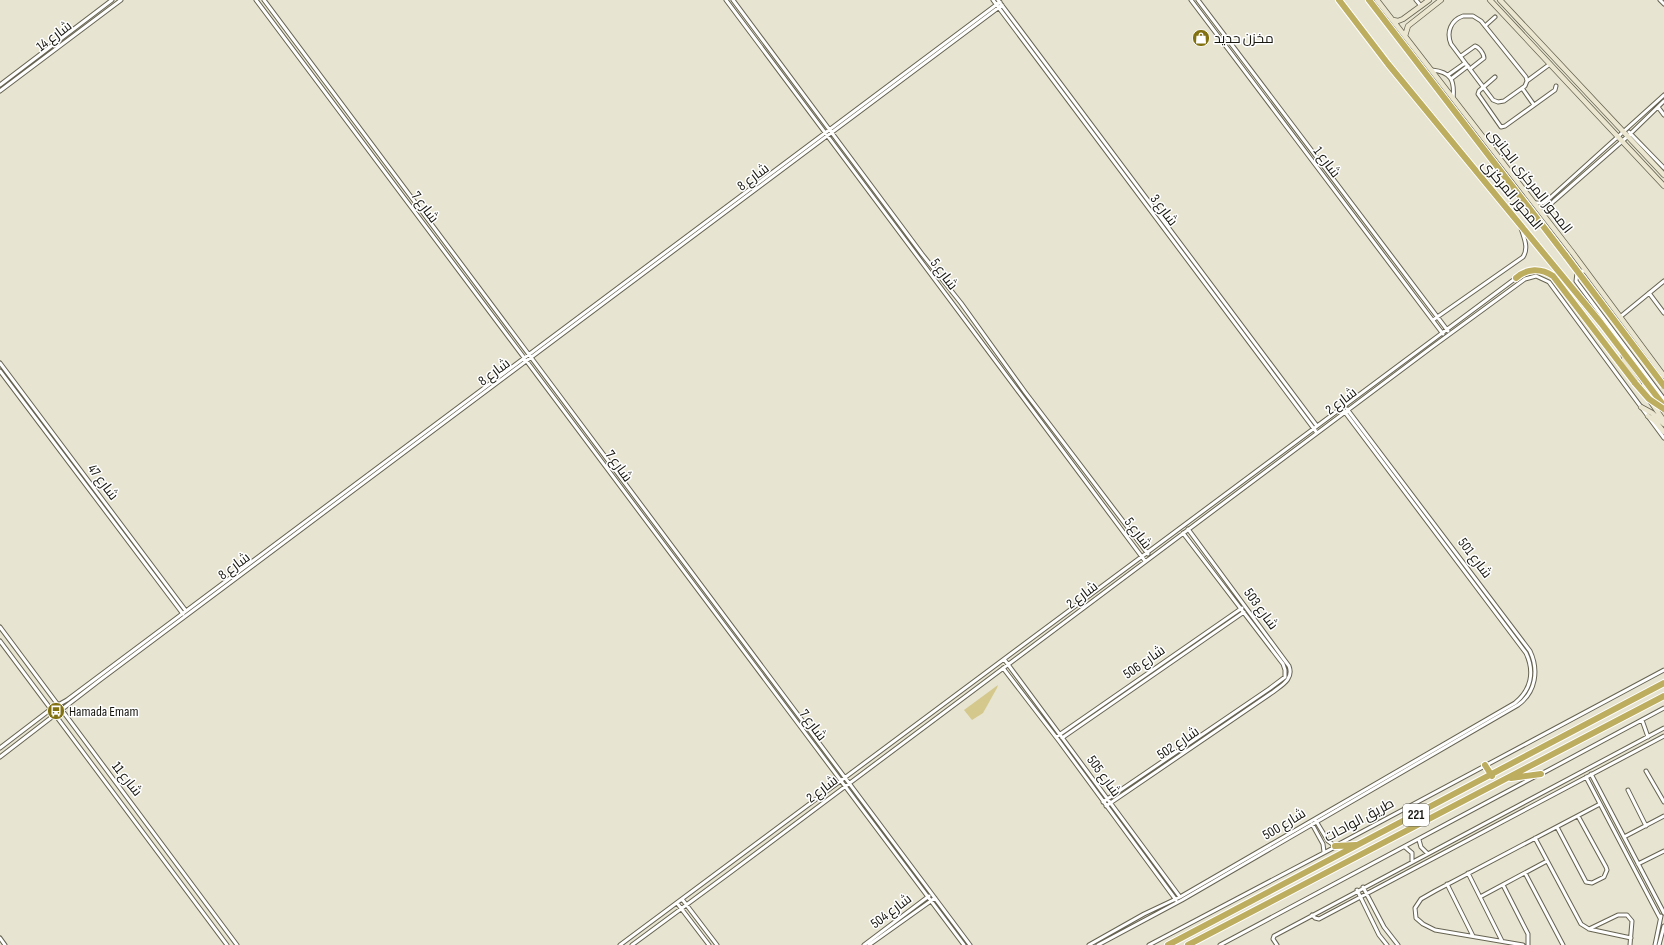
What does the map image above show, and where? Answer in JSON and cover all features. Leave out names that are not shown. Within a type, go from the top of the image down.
[{"type":"highway","name":"المحور المركزى","points":[[1339,0],[1388,64],[1519,222],[1623,352],[1664,407]]},
{"type":"highway","name":"المحور المركزى","points":[[1369,0],[1664,386]]},
{"type":"highway","points":[[1516,278],[1532,270],[1543,271],[1553,276],[1635,383],[1649,399],[1664,407]]},
{"type":"highway","name":"طريق الواحات","points":[[1168,945],[1492,776],[1664,683]]},
{"type":"highway","name":"221","points":[[1188,945],[1664,696]]},
{"type":"highway","points":[[1485,765],[1492,776]]},
{"type":"highway","points":[[1505,779],[1541,774]]},
{"type":"highway","points":[[1335,846],[1358,845]]},
{"type":"street","name":"شارع 14","points":[[0,85],[112,0]]},
{"type":"street","name":"شارع 14","points":[[0,91],[121,0]]},
{"type":"street","name":"شارع 7","points":[[256,0],[773,692],[841,780],[927,898],[964,945]]},
{"type":"street","name":"شارع 7","points":[[264,0],[970,945]]},
{"type":"street","name":"شارع 5","points":[[726,0],[1145,561]]},
{"type":"street","name":"شارع 5","points":[[733,0],[972,317],[1025,392],[1151,557]]},
{"type":"street","name":"شارع 3","points":[[993,0],[998,2],[1000,7],[1317,433]]},
{"type":"street","name":"شارع 1","points":[[1191,0],[1445,337]]},
{"type":"street","name":"شارع 1","points":[[1198,0],[1450,334]]},
{"type":"street","name":"المحور المركزى الجانبى","points":[[1377,0],[1544,216],[1664,375]]},
{"type":"street","points":[[1416,0],[1422,3]]},
{"type":"street","points":[[1393,20],[1400,21],[1422,3],[1429,0]]},
{"type":"street","points":[[1405,36],[1406,28],[1412,22],[1441,0]]},
{"type":"street","points":[[1490,0],[1664,186]]},
{"type":"street","points":[[1500,0],[1625,131],[1664,168]]},
{"type":"street","points":[[1660,0],[1664,4]]},
{"type":"street","name":"شارع 8","points":[[831,131],[998,2]]},
{"type":"street","name":"شارع 8","points":[[0,748],[51,709],[67,700],[524,357],[529,356],[826,134],[1000,7]]},
{"type":"street","name":"شارع 3","points":[[1000,7],[1320,431]]},
{"type":"street","points":[[1408,16],[1409,20],[1412,22]]},
{"type":"street","points":[[1527,81],[1526,77],[1486,26],[1478,19],[1469,16],[1460,17],[1453,23],[1450,28],[1449,38],[1451,44],[1493,100],[1500,102],[1522,88],[1527,81],[1550,64]]},
{"type":"street","points":[[1486,26],[1496,17]]},
{"type":"street","points":[[1532,45],[1537,44],[1538,40]]},
{"type":"street","points":[[1448,75],[1484,58],[1484,55],[1478,47],[1475,46],[1461,56]]},
{"type":"street","points":[[1540,54],[1543,50],[1547,50]]},
{"type":"street","points":[[1244,69],[1248,66]]},
{"type":"street","points":[[1451,79],[1468,66]]},
{"type":"street","points":[[1432,70],[1442,72],[1448,75],[1451,79],[1454,86],[1453,99]]},
{"type":"street","points":[[1495,77],[1478,91],[1478,96],[1501,127],[1505,126],[1555,90],[1556,86]]},
{"type":"street","points":[[1522,88],[1534,105]]},
{"type":"street","points":[[1534,203],[1543,203],[1551,197],[1664,95]]},
{"type":"street","points":[[1544,216],[1547,208],[1554,201],[1664,102]]},
{"type":"street","points":[[1658,107],[1664,115]]},
{"type":"street","points":[[1629,135],[1664,175]]},
{"type":"street","points":[[1343,200],[1347,197]]},
{"type":"street","points":[[1551,197],[1554,201]]},
{"type":"street","points":[[1433,320],[1524,255],[1526,247],[1519,222]]},
{"type":"street","points":[[1586,271],[1580,271],[1577,273],[1576,281],[1664,399]]},
{"type":"street","name":"شارع 2","points":[[632,945],[1445,337],[1525,279],[1539,277],[1549,282],[1641,407]]},
{"type":"street","name":"شارع 2","points":[[620,945],[1516,278]]},
{"type":"street","points":[[1620,317],[1664,281]]},
{"type":"street","points":[[1649,294],[1664,313]]},
{"type":"street","points":[[966,321],[972,317]]},
{"type":"street","points":[[1623,352],[1627,365],[1664,421]]},
{"type":"street","name":"شارع 8","points":[[0,757],[527,361],[529,356]]},
{"type":"street","name":"شارع 47","points":[[0,363],[184,612]]},
{"type":"street","points":[[1659,370],[1664,367]]},
{"type":"street","name":"شارع 47","points":[[0,371],[187,615]]},
{"type":"street","name":"شارع 501","points":[[1343,407],[1526,653],[1531,668],[1531,679],[1523,699],[1490,720]]},
{"type":"street","points":[[1641,407],[1664,438]]},
{"type":"street","points":[[1641,407],[1652,413],[1664,424]]},
{"type":"street","points":[[1648,416],[1655,421],[1664,432]]},
{"type":"street","name":"شارع 503","points":[[1188,529],[1289,666],[1290,675],[1283,684],[1262,697]]},
{"type":"street","name":"شارع 503","points":[[1183,533],[1283,664],[1286,673],[1283,679],[1262,697]]},
{"type":"street","name":"شارع 506","points":[[1056,737],[1245,606]]},
{"type":"street","name":"شارع 506","points":[[1059,741],[1248,610]]},
{"type":"street","name":"شارع 11","points":[[0,627],[237,945]]},
{"type":"street","points":[[1210,629],[1213,633]]},
{"type":"street","points":[[1266,643],[1270,640]]},
{"type":"street","name":"شارع 11","points":[[0,641],[227,945]]},
{"type":"street","name":"شارع 505","points":[[1004,659],[1181,899]]},
{"type":"street","name":"شارع 505","points":[[1003,668],[1177,901]]},
{"type":"street","name":"طريق الواحات","points":[[1149,945],[1664,670]]},
{"type":"street","name":"شارع 502","points":[[1103,802],[1235,712],[1262,697]]},
{"type":"street","name":"شارع 502","points":[[1106,806],[1238,716],[1262,697]]},
{"type":"street","name":"221","points":[[1220,945],[1664,708]]},
{"type":"street","points":[[1235,712],[1238,716]]},
{"type":"street","name":"شارع 500","points":[[1181,899],[1315,818],[1432,751],[1490,720]]},
{"type":"street","name":"شارع 500","points":[[1098,945],[1289,839],[1434,755],[1490,720]]},
{"type":"street","points":[[1642,720],[1648,736]]},
{"type":"street","points":[[1276,945],[1273,939],[1274,936],[1357,890],[1664,728]]},
{"type":"street","points":[[1312,915],[1315,918],[1319,918],[1663,737],[1664,743]]},
{"type":"street","points":[[1432,751],[1434,755]]},
{"type":"street","points":[[1646,771],[1664,802]]},
{"type":"street","points":[[1591,774],[1664,913],[1660,918],[1655,944],[1660,944],[1664,926]]},
{"type":"street","points":[[1586,777],[1660,918]]},
{"type":"street","points":[[1565,780],[1568,787]]},
{"type":"street","points":[[1376,783],[1379,787]]},
{"type":"street","points":[[1628,790],[1646,826]]},
{"type":"street","points":[[1355,795],[1357,799]]},
{"type":"street","points":[[1523,945],[1435,930],[1423,924],[1416,918],[1416,904],[1421,899],[1447,884],[1600,804]]},
{"type":"street","points":[[1557,827],[1586,882],[1592,883],[1604,877],[1606,874],[1606,866],[1578,816]]},
{"type":"street","points":[[1624,837],[1664,816]]},
{"type":"street","points":[[1315,818],[1328,841],[1335,846]]},
{"type":"street","points":[[1310,821],[1323,843],[1324,852]]},
{"type":"street","points":[[1287,835],[1289,839]]},
{"type":"street","points":[[1535,838],[1580,924],[1589,929],[1631,938]]},
{"type":"street","points":[[1419,840],[1422,849],[1427,853]]},
{"type":"street","points":[[1405,847],[1412,853],[1412,862]]},
{"type":"street","points":[[1638,864],[1664,851]]},
{"type":"street","points":[[1480,896],[1547,861]]},
{"type":"street","points":[[725,867],[730,873]]},
{"type":"street","points":[[1468,873],[1502,941]]},
{"type":"street","points":[[1525,873],[1563,945]]},
{"type":"street","points":[[1447,884],[1473,936]]},
{"type":"street","points":[[1503,885],[1528,934],[1528,945]]},
{"type":"street","points":[[1364,887],[1384,927],[1398,945]]},
{"type":"street","points":[[1357,890],[1379,935],[1387,945]]},
{"type":"street","name":"شارع 504","points":[[869,945],[932,894]]},
{"type":"street","name":"شارع 504","points":[[864,945],[904,917],[935,898]]},
{"type":"street","points":[[682,899],[717,945]]},
{"type":"street","name":"شارع 500","points":[[1089,945],[1144,914],[1177,901]]},
{"type":"street","points":[[677,903],[709,945]]},
{"type":"street","points":[[1589,929],[1622,914],[1627,915],[1632,922],[1630,945]]},
{"type":"street","points":[[0,938],[5,945]]},
{"type":"shaded area","points":[[998,685],[983,713],[972,720],[964,710]]},
{"type":"place","name":"مخزن حديد","points":[[1201,38]]},
{"type":"place","name":"Hamada Emam","points":[[56,711]]}]
